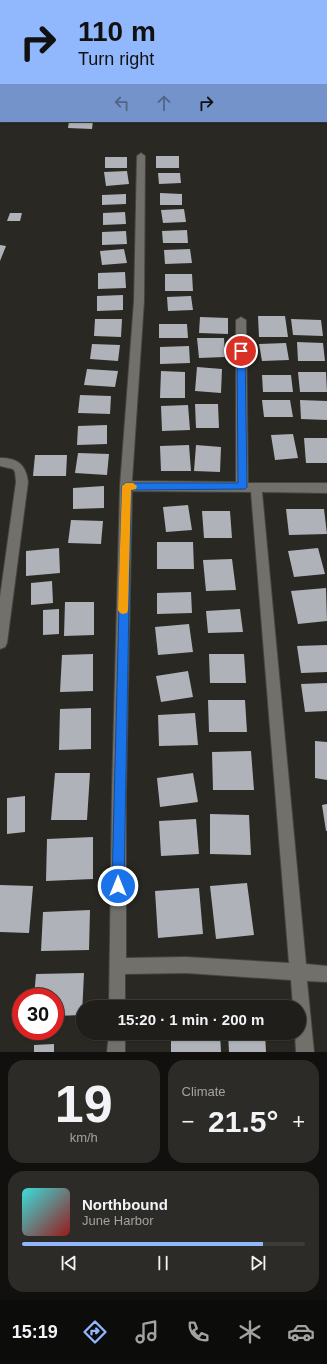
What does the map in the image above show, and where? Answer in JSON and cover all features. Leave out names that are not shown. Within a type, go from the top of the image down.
[{"type":"street","points":[[117,1000],[119,792],[126,486],[139,301],[140,156]]},
{"type":"street","points":[[241,320],[249,487],[305,1052]]},
{"type":"street","points":[[0,462],[10,462],[18,466],[22,473],[0,643]]},
{"type":"street","points":[[126,486],[327,488]]},
{"type":"street","points":[[118,966],[186,966],[298,971],[327,974]]},
{"type":"street","points":[[116,1052],[117,1040]]},
{"type":"building","points":[[69,122],[93,122],[92,129],[68,128]]},
{"type":"building","points":[[156,156],[179,156],[179,168],[156,168]]},
{"type":"building","points":[[105,157],[127,157],[127,168],[105,168]]},
{"type":"building","points":[[127,171],[129,184],[106,186],[104,172]]},
{"type":"building","points":[[158,173],[180,173],[181,183],[159,184]]},
{"type":"building","points":[[160,193],[182,194],[182,205],[160,205]]},
{"type":"building","points":[[126,194],[126,204],[102,205],[102,195]]},
{"type":"building","points":[[184,209],[186,222],[163,223],[161,210]]},
{"type":"building","points":[[125,212],[126,224],[103,225],[103,213]]},
{"type":"building","points":[[10,213],[22,213],[20,221],[7,221]]},
{"type":"building","points":[[187,230],[188,243],[163,243],[162,231]]},
{"type":"building","points":[[126,231],[127,244],[102,245],[102,232]]},
{"type":"building","points":[[0,245],[6,246],[0,261]]},
{"type":"building","points":[[124,249],[127,263],[102,265],[100,251]]},
{"type":"building","points":[[190,249],[192,263],[165,264],[164,250]]},
{"type":"building","points":[[125,272],[126,288],[98,289],[98,273]]},
{"type":"building","points":[[165,274],[192,274],[193,291],[165,291]]},
{"type":"building","points":[[123,295],[123,310],[97,311],[97,296]]},
{"type":"building","points":[[191,296],[193,310],[168,311],[167,297]]},
{"type":"building","points":[[258,316],[285,316],[288,337],[259,337]]},
{"type":"building","points":[[200,317],[228,318],[228,334],[199,333]]},
{"type":"building","points":[[95,319],[122,319],[121,337],[94,336]]},
{"type":"building","points":[[291,319],[321,320],[323,336],[293,335]]},
{"type":"building","points":[[159,324],[187,324],[188,338],[159,338]]},
{"type":"building","points":[[197,338],[224,338],[225,357],[199,358]]},
{"type":"building","points":[[297,342],[323,343],[325,361],[298,361]]},
{"type":"building","points":[[286,343],[289,360],[262,361],[259,344]]},
{"type":"building","points":[[92,344],[120,345],[118,361],[90,359]]},
{"type":"building","points":[[189,346],[190,363],[160,364],[160,347]]},
{"type":"building","points":[[197,367],[222,369],[221,393],[195,391]]},
{"type":"building","points":[[87,369],[118,371],[115,387],[84,385]]},
{"type":"building","points":[[161,371],[185,372],[185,398],[160,398]]},
{"type":"building","points":[[298,372],[326,372],[327,392],[300,392]]},
{"type":"building","points":[[262,375],[291,375],[293,392],[263,392]]},
{"type":"building","points":[[80,395],[111,396],[110,414],[78,413]]},
{"type":"building","points":[[262,400],[290,400],[293,417],[264,417]]},
{"type":"building","points":[[300,400],[327,401],[327,420],[301,419]]},
{"type":"building","points":[[195,404],[218,404],[219,428],[196,428]]},
{"type":"building","points":[[188,405],[190,430],[162,431],[161,406]]},
{"type":"building","points":[[107,425],[107,444],[77,445],[78,426]]},
{"type":"building","points":[[293,434],[298,458],[275,460],[271,435]]},
{"type":"building","points":[[304,438],[327,438],[327,463],[306,463]]},
{"type":"building","points":[[189,445],[191,471],[161,471],[160,446]]},
{"type":"building","points":[[196,445],[221,447],[220,472],[194,471]]},
{"type":"building","points":[[78,453],[109,454],[107,475],[75,473]]},
{"type":"building","points":[[35,455],[67,455],[66,476],[33,476]]},
{"type":"building","points":[[104,486],[104,508],[73,509],[73,488]]},
{"type":"building","points":[[188,505],[192,530],[166,532],[163,507]]},
{"type":"building","points":[[286,509],[324,509],[327,534],[289,535]]},
{"type":"building","points":[[202,511],[230,511],[232,538],[204,538]]},
{"type":"building","points":[[71,520],[103,521],[101,544],[68,543]]},
{"type":"building","points":[[157,542],[193,542],[194,569],[157,569]]},
{"type":"building","points":[[59,548],[60,573],[26,576],[26,551]]},
{"type":"building","points":[[318,548],[325,574],[294,577],[288,551]]},
{"type":"building","points":[[232,559],[236,590],[206,591],[203,560]]},
{"type":"building","points":[[52,581],[53,603],[31,605],[31,583]]},
{"type":"building","points":[[326,588],[327,621],[298,624],[291,591]]},
{"type":"building","points":[[191,592],[192,613],[157,614],[157,593]]},
{"type":"building","points":[[65,602],[94,602],[94,635],[64,636]]},
{"type":"building","points":[[59,609],[59,634],[43,635],[43,610]]},
{"type":"building","points":[[240,609],[243,632],[208,633],[206,611]]},
{"type":"building","points":[[189,624],[193,652],[158,655],[155,627]]},
{"type":"building","points":[[327,645],[327,672],[301,673],[297,646]]},
{"type":"building","points":[[93,654],[93,691],[60,692],[62,655]]},
{"type":"building","points":[[209,654],[244,654],[246,683],[210,683]]},
{"type":"building","points":[[188,671],[193,697],[161,702],[156,676]]},
{"type":"building","points":[[327,683],[327,711],[305,712],[301,684]]},
{"type":"building","points":[[208,700],[245,700],[247,732],[209,732]]},
{"type":"building","points":[[91,708],[91,749],[59,750],[60,709]]},
{"type":"building","points":[[195,713],[198,745],[159,746],[158,715]]},
{"type":"building","points":[[315,741],[327,742],[327,780],[315,778]]},
{"type":"building","points":[[251,751],[254,790],[213,790],[212,752]]},
{"type":"building","points":[[55,773],[90,773],[87,820],[51,820]]},
{"type":"building","points":[[193,773],[198,802],[160,807],[157,778]]},
{"type":"building","points":[[25,796],[25,832],[7,834],[7,798]]},
{"type":"building","points":[[327,804],[327,831],[326,831],[322,805]]},
{"type":"building","points":[[210,814],[249,815],[251,855],[210,854]]},
{"type":"building","points":[[196,819],[199,854],[161,856],[159,821]]},
{"type":"building","points":[[93,837],[93,879],[46,881],[47,839]]},
{"type":"building","points":[[247,883],[254,935],[216,939],[210,886]]},
{"type":"building","points":[[0,885],[33,886],[29,933],[0,932]]},
{"type":"building","points":[[199,888],[203,934],[158,938],[155,891]]},
{"type":"building","points":[[90,910],[89,950],[41,951],[43,912]]},
{"type":"building","points":[[84,973],[83,1000],[76,1000],[76,1015],[64,1016],[64,988],[35,988],[36,974]]},
{"type":"building","points":[[171,1040],[220,1040],[221,1052],[171,1052]]},
{"type":"building","points":[[228,1040],[265,1040],[266,1052],[229,1052]]},
{"type":"building","points":[[54,1044],[54,1052],[34,1052],[34,1045]]},
{"type":"slow traffic","points":[[123,610],[126,486],[133,486]]},
{"type":"route","points":[[118,886],[126,486],[242,487],[241,351]]}]
